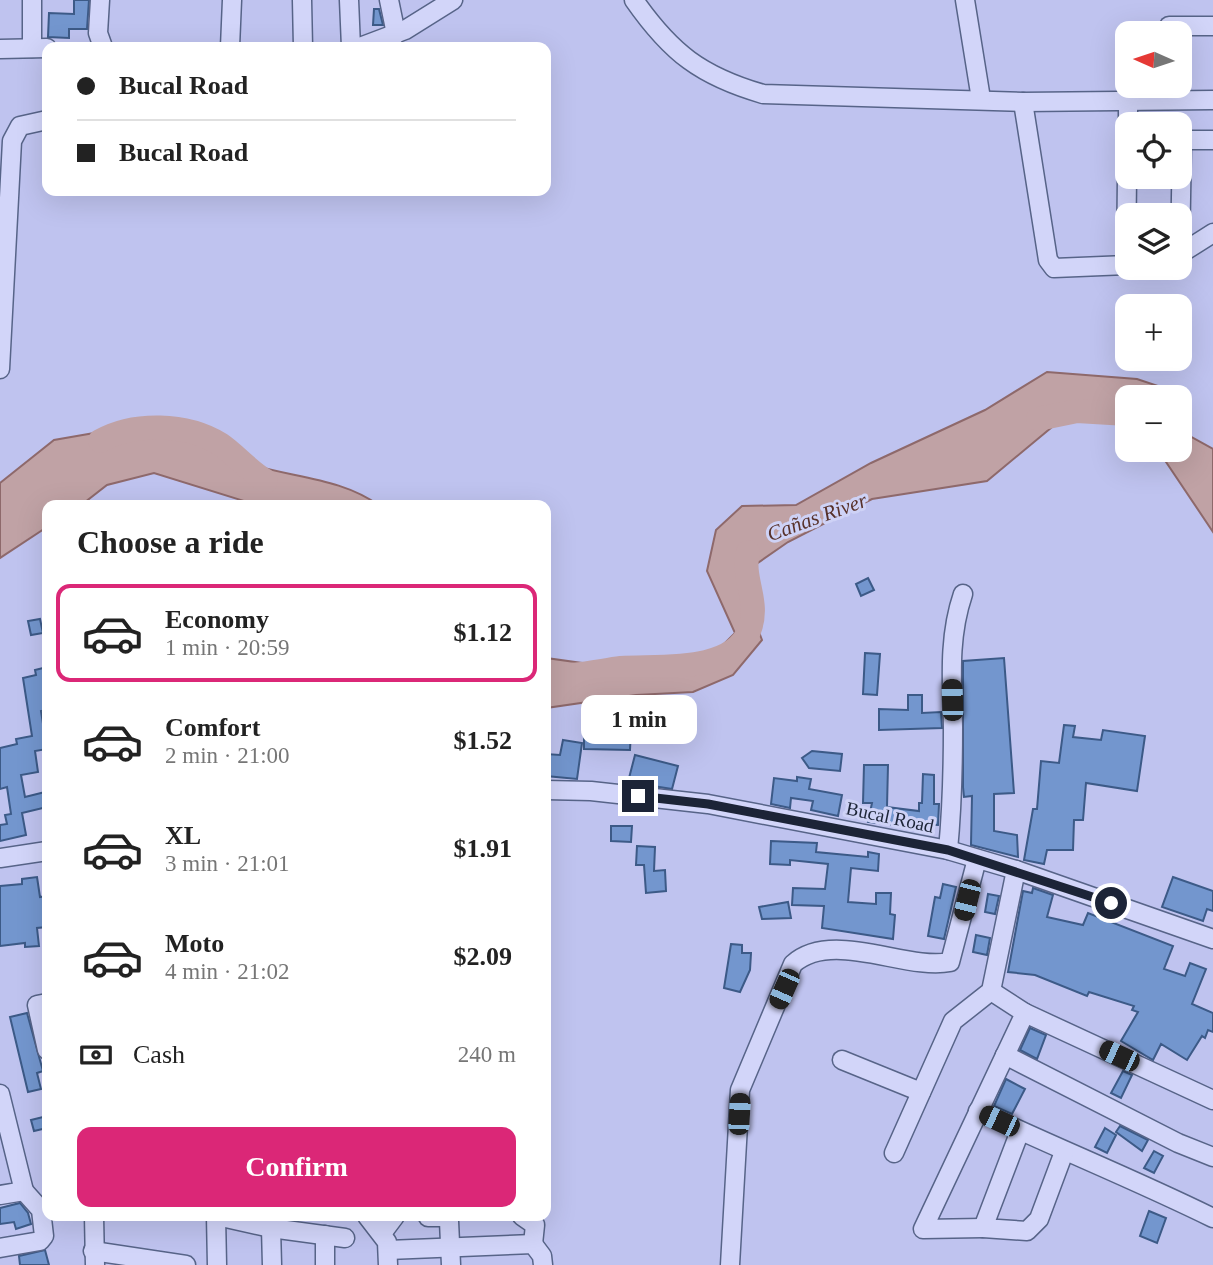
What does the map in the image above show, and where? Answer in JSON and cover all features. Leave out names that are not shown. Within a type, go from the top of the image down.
[{"type":"street","points":[[0,49],[40,48],[32,0]]},
{"type":"street","points":[[100,0],[99,33],[102,42]]},
{"type":"street","points":[[230,42],[232,0]]},
{"type":"street","points":[[302,0],[303,42]]},
{"type":"street","points":[[349,0],[351,42]]},
{"type":"street","points":[[389,0],[396,34]]},
{"type":"street","points":[[374,42],[396,34],[431,7],[453,0]]},
{"type":"street","points":[[634,0],[688,61],[723,82],[763,94],[1023,102],[1213,100]]},
{"type":"street","points":[[965,0],[981,99]]},
{"type":"street","points":[[1192,26],[1213,26]]},
{"type":"street","points":[[1128,101],[1128,112]]},
{"type":"street","points":[[1023,102],[1048,260],[1054,268],[1115,265]]},
{"type":"street","points":[[0,369],[12,141],[20,126],[42,121]]},
{"type":"street","points":[[1181,203],[1182,140],[1213,140]]},
{"type":"street","points":[[1192,246],[1213,233]]},
{"type":"street","points":[[948,850],[952,805],[951,650],[956,616],[963,594]]},
{"type":"street","name":"Bucal Road","points":[[551,790],[591,791],[708,804],[948,850],[1016,870],[1213,939]]},
{"type":"street","points":[[0,858],[42,852]]},
{"type":"street","points":[[730,1265],[740,1090],[793,964],[820,953],[865,951],[937,965],[950,962],[977,859]]},
{"type":"street","points":[[894,1153],[953,1021],[991,990],[1016,870]]},
{"type":"street","points":[[991,990],[1025,1013],[1213,1100]]},
{"type":"street","points":[[42,1004],[37,1005],[42,1028]]},
{"type":"street","points":[[1025,1013],[923,1228],[1027,1231],[1039,1219],[1065,1152]]},
{"type":"street","points":[[1005,1055],[1178,1143],[1213,1157]]},
{"type":"street","points":[[842,1060],[921,1092]]},
{"type":"street","points":[[0,1094],[24,1191],[41,1210],[42,1219]]},
{"type":"street","points":[[978,1111],[1065,1152],[1172,1196],[1213,1218]]},
{"type":"street","points":[[983,1228],[1020,1130]]},
{"type":"street","points":[[0,1195],[24,1191]]},
{"type":"street","points":[[0,1248],[40,1241],[44,1236],[42,1221]]},
{"type":"street","points":[[94,1221],[94,1258],[186,1265]]},
{"type":"street","points":[[216,1221],[217,1265]]},
{"type":"street","points":[[239,1221],[345,1238]]},
{"type":"street","points":[[370,1221],[386,1249]]},
{"type":"street","points":[[386,1249],[394,1221]]},
{"type":"street","points":[[449,1221],[451,1256]]},
{"type":"street","points":[[529,1221],[534,1225],[534,1244],[542,1256],[543,1265]]},
{"type":"street","points":[[271,1228],[272,1265]]},
{"type":"street","points":[[325,1235],[325,1265]]},
{"type":"street","points":[[386,1249],[451,1256],[534,1244]]},
{"type":"water","points":[[1047,372],[1137,379],[1155,385],[1115,385],[1115,423],[1075,408],[987,481],[872,499],[788,542],[752,567],[747,600],[762,640],[733,675],[693,692],[636,695],[551,707],[551,659],[668,675],[720,648],[735,633],[707,571],[716,530],[742,506],[796,505],[871,463],[985,410]]},
{"type":"water","points":[[117,429],[183,433],[208,441],[241,461],[330,483],[370,500],[241,500],[154,473],[107,485],[88,500],[42,500],[42,530],[0,558],[0,483],[54,440]]},
{"type":"water","points":[[1192,437],[1213,449],[1213,532],[1166,462],[1192,462]]},
{"type":"building","points":[[74,0],[89,0],[87,29],[69,29],[69,38],[48,37],[49,13],[74,14]]},
{"type":"building","points":[[374,9],[379,9],[383,25],[373,25]]},
{"type":"building","points":[[868,578],[874,590],[861,596],[856,584]]},
{"type":"building","points":[[40,619],[42,633],[31,635],[28,621]]},
{"type":"building","points":[[865,653],[880,654],[877,695],[863,694]]},
{"type":"building","points":[[1004,658],[1014,793],[994,794],[994,831],[1017,835],[1018,857],[971,845],[972,796],[964,797],[963,787],[963,661]]},
{"type":"building","points":[[42,668],[42,750],[35,751],[38,772],[21,775],[25,797],[42,793],[42,808],[22,813],[26,835],[0,841],[0,825],[7,824],[5,815],[11,814],[7,787],[0,789],[0,748],[17,744],[16,739],[32,736],[23,678],[36,675],[35,670]]},
{"type":"building","points":[[908,695],[922,695],[922,713],[941,712],[942,728],[879,730],[879,709],[908,710]]},
{"type":"building","points":[[1064,725],[1075,726],[1073,737],[1101,740],[1103,730],[1145,736],[1137,791],[1086,783],[1083,820],[1074,820],[1073,850],[1047,850],[1044,864],[1024,860],[1033,809],[1037,809],[1041,761],[1059,763]]},
{"type":"building","points":[[584,729],[631,730],[630,750],[584,749]]},
{"type":"building","points":[[563,740],[582,743],[577,779],[551,776],[551,754],[560,755]]},
{"type":"building","points":[[812,751],[842,754],[840,771],[809,768],[802,758]]},
{"type":"building","points":[[635,755],[678,766],[672,789],[628,782]]},
{"type":"building","points":[[864,765],[888,765],[887,807],[919,811],[919,803],[922,803],[923,774],[934,775],[934,804],[939,804],[938,825],[912,824],[912,827],[868,822],[872,803],[863,803]]},
{"type":"building","points":[[797,777],[811,779],[809,789],[842,795],[838,816],[811,810],[813,801],[791,798],[790,808],[771,804],[774,778],[797,781]]},
{"type":"building","points":[[611,826],[632,826],[631,842],[611,841]]},
{"type":"building","points":[[771,841],[817,843],[816,852],[868,857],[868,852],[879,854],[878,871],[851,868],[848,902],[876,904],[876,893],[891,893],[890,914],[895,915],[893,939],[822,928],[824,906],[792,905],[793,888],[825,889],[828,864],[790,860],[790,865],[770,864]]},
{"type":"building","points":[[637,846],[655,847],[654,871],[665,870],[666,891],[646,893],[644,865],[636,865]]},
{"type":"building","points":[[37,877],[42,897],[42,928],[37,928],[39,946],[25,947],[25,943],[0,946],[0,886],[22,884],[22,879]]},
{"type":"building","points":[[1173,877],[1213,891],[1213,911],[1207,909],[1203,921],[1162,907]]},
{"type":"building","points":[[943,884],[956,887],[944,939],[928,936],[935,897],[940,898]]},
{"type":"building","points":[[1033,888],[1053,895],[1047,917],[1083,925],[1088,913],[1173,946],[1164,969],[1185,976],[1190,963],[1206,969],[1192,1004],[1213,1013],[1213,1032],[1208,1030],[1205,1038],[1202,1036],[1187,1060],[1161,1044],[1153,1060],[1121,1041],[1138,1012],[1132,1010],[1134,1006],[1089,992],[1087,996],[1035,975],[1008,972],[1023,891],[1032,893]]},
{"type":"building","points":[[988,894],[999,896],[995,914],[985,912]]},
{"type":"building","points":[[788,902],[791,918],[762,919],[759,907]]},
{"type":"building","points":[[976,935],[990,938],[987,955],[973,952]]},
{"type":"building","points":[[731,944],[742,945],[742,953],[751,953],[750,970],[740,992],[724,988]]},
{"type":"building","points":[[27,1013],[42,1067],[42,1071],[37,1073],[41,1089],[28,1092],[10,1017]]},
{"type":"building","points":[[1030,1028],[1046,1035],[1037,1059],[1020,1050]]},
{"type":"building","points":[[1123,1071],[1132,1075],[1121,1098],[1111,1093]]},
{"type":"building","points":[[1006,1079],[1025,1089],[1012,1114],[994,1106]]},
{"type":"building","points":[[42,1117],[42,1129],[34,1131],[31,1120]]},
{"type":"building","points":[[1120,1126],[1148,1140],[1142,1151],[1116,1132]]},
{"type":"building","points":[[1105,1128],[1116,1135],[1107,1153],[1095,1147]]},
{"type":"building","points":[[1154,1151],[1163,1156],[1154,1173],[1144,1168]]},
{"type":"building","points":[[20,1203],[28,1213],[31,1224],[16,1229],[14,1222],[0,1224],[0,1208]]},
{"type":"building","points":[[1149,1211],[1166,1218],[1157,1243],[1140,1236]]},
{"type":"building","points":[[45,1250],[49,1265],[20,1265],[19,1256]]},
{"type":"waterway","name":"Cañas River","points":[[1038,419],[1077,411],[1115,413]]},
{"type":"waterway","name":"Cañas River","points":[[100,441],[128,430],[144,428],[192,432],[220,444],[266,481]]},
{"type":"waterway","name":"Cañas River","points":[[551,675],[574,675],[621,668],[692,664],[711,661],[727,654],[740,645],[752,620],[747,572],[748,552]]},
{"type":"route","points":[[638,796],[708,804],[948,850],[1111,903]]}]
